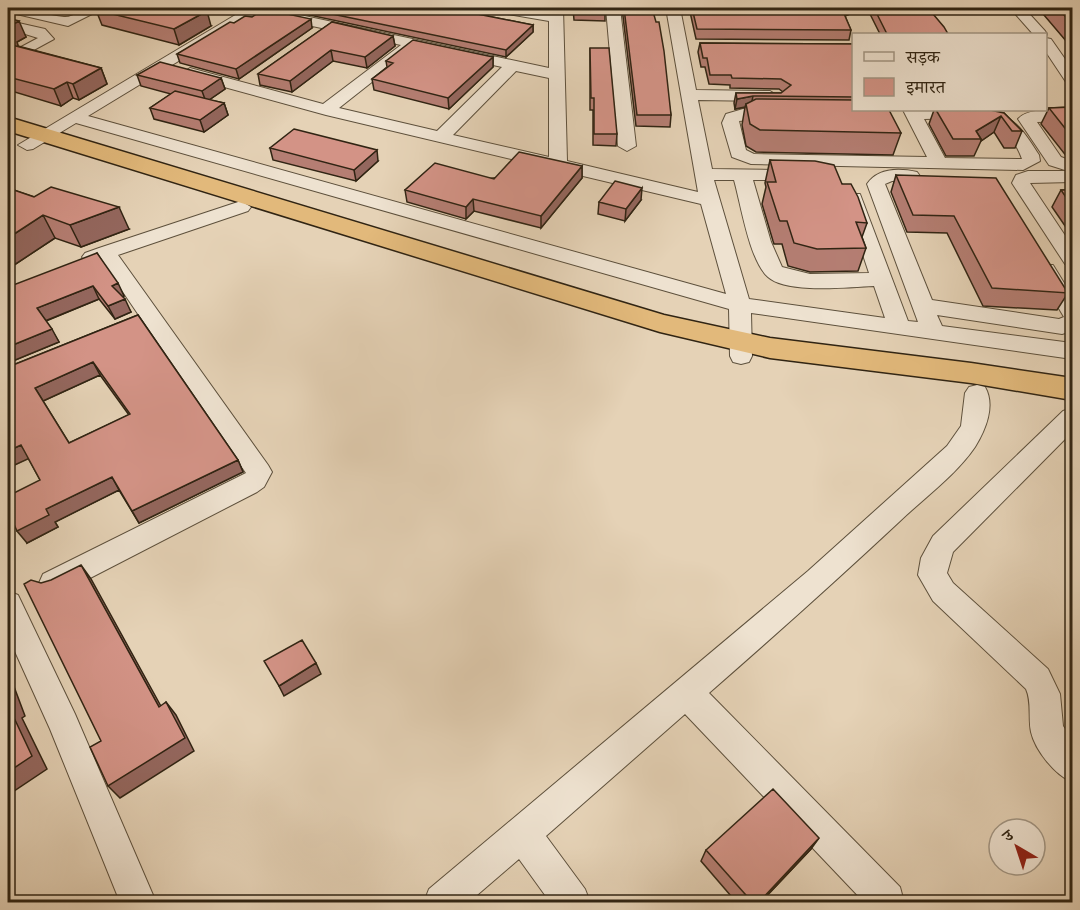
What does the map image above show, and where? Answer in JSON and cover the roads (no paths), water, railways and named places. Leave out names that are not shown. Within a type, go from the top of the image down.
[{"type":"highway","points":[[8,124],[26,139],[241,207],[472,272]]},
{"type":"highway","points":[[26,139],[472,272],[649,336],[742,349],[977,393],[1072,403]]},
{"type":"highway","points":[[742,349],[770,348],[1072,388]]},
{"type":"street","points":[[14,8],[70,22],[97,8]]},
{"type":"street","points":[[26,139],[73,117],[255,8],[328,27],[413,42],[558,75]]},
{"type":"street","points":[[496,8],[556,13],[558,166]]},
{"type":"street","points":[[613,8],[627,146]]},
{"type":"street","points":[[673,8],[686,46],[689,95],[709,200],[740,305],[742,349]]},
{"type":"street","points":[[1017,8],[1039,33]]},
{"type":"street","points":[[214,14],[236,19]]},
{"type":"street","points":[[8,24],[40,32],[47,39],[8,60]]},
{"type":"street","points":[[309,40],[328,27]]},
{"type":"street","points":[[326,110],[413,42]]},
{"type":"street","points":[[1047,43],[1072,79]]},
{"type":"street","points":[[161,65],[326,110],[709,200]]},
{"type":"street","points":[[442,136],[513,65]]},
{"type":"street","points":[[242,87],[261,74]]},
{"type":"street","points":[[689,95],[783,96]]},
{"type":"street","points":[[796,113],[751,113],[732,118],[730,123],[736,150],[751,159],[939,164],[1023,165],[1031,158],[1005,123],[997,118],[981,115],[912,112],[939,164]]},
{"type":"street","points":[[1072,116],[1026,119],[1055,160],[1072,167]]},
{"type":"street","points":[[73,117],[740,305],[1072,351]]},
{"type":"street","points":[[899,143],[908,162]]},
{"type":"street","points":[[704,174],[818,176],[837,183],[855,201],[899,327]]},
{"type":"street","points":[[742,175],[767,259],[777,274],[792,279],[882,279]]},
{"type":"street","points":[[933,332],[876,184],[877,181],[887,176],[970,178],[988,183]]},
{"type":"street","points":[[1071,255],[1022,180],[1028,177],[1072,177]]},
{"type":"street","points":[[73,264],[241,207]]},
{"type":"street","points":[[52,583],[248,485],[258,476],[258,470],[141,318],[106,252]]},
{"type":"street","points":[[1038,256],[1072,313]]},
{"type":"street","points":[[924,306],[1062,327],[1072,322]]},
{"type":"street","points":[[442,903],[818,580],[956,453],[971,435],[977,422],[977,393]]},
{"type":"street","points":[[1072,417],[943,544],[935,558],[932,575],[943,592],[1037,679],[1044,694],[1047,732],[1072,765]]},
{"type":"street","points":[[8,604],[64,725],[138,903]]},
{"type":"street","points":[[687,693],[887,900]]},
{"type":"street","points":[[522,833],[572,903]]}]
